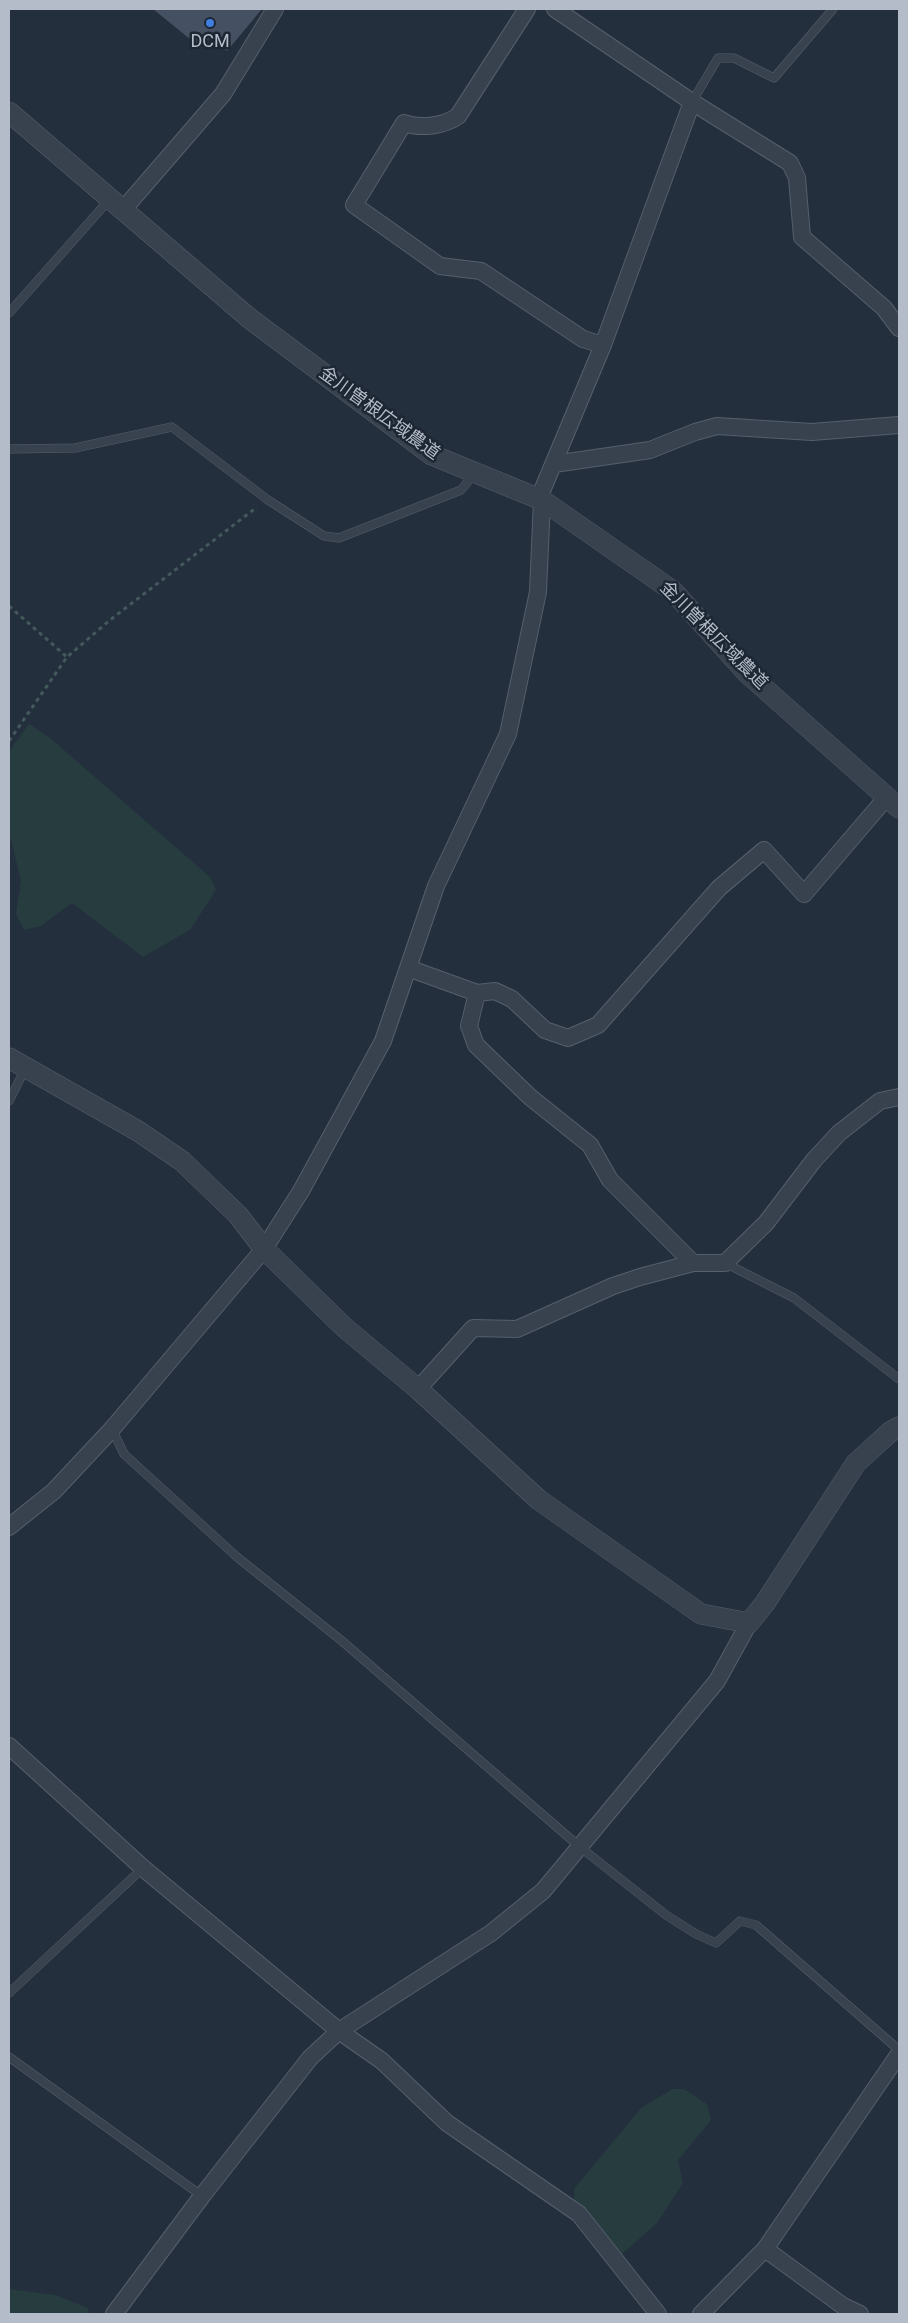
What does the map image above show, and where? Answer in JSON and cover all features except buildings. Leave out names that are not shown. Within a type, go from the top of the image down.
[{"type":"street","points":[[115,205],[223,94],[276,9]]},
{"type":"street","points":[[528,9],[458,116],[448,123],[415,126],[404,123],[354,205],[440,266],[481,271],[583,339],[603,345]]},
{"type":"street","points":[[559,10],[692,102],[790,163],[797,178],[802,237],[884,308],[899,328]]},
{"type":"street","points":[[9,1527],[54,1491],[112,1429],[264,1249],[301,1191],[383,1041],[436,886],[508,734],[538,592],[540,499],[603,345],[692,102]]},
{"type":"street","name":"金川曽根広域農道","points":[[9,112],[115,205],[249,318],[432,455],[474,474],[540,499],[672,591],[747,673],[893,803]]},
{"type":"street","points":[[554,464],[650,450],[695,432],[716,426],[812,432],[899,425]]},
{"type":"street","points":[[408,968],[453,986],[477,993],[495,991],[512,999],[545,1030],[568,1038],[598,1025],[719,888],[764,850],[804,894],[893,803]]},
{"type":"street","points":[[477,993],[469,1026],[476,1045],[530,1096],[590,1145],[610,1180],[693,1263]]},
{"type":"street","points":[[17,1063],[138,1131],[182,1161],[238,1215],[264,1249],[345,1328],[418,1389],[539,1500],[701,1614],[749,1623]]},
{"type":"street","points":[[418,1389],[473,1328],[517,1329],[613,1286],[693,1263],[725,1263],[766,1223],[814,1160],[839,1132],[880,1101],[899,1097]]},
{"type":"street","points":[[114,2314],[202,2196],[310,2058],[339,2031],[491,1933],[543,1891],[717,1682],[749,1623],[765,1603],[856,1463],[890,1432],[899,1427]]},
{"type":"street","points":[[9,1746],[143,1868],[339,2031],[382,2061],[447,2123],[579,2214],[658,2314]]},
{"type":"street","points":[[701,2314],[765,2249],[899,2054]]},
{"type":"street","points":[[765,2249],[843,2306],[860,2314]]},
{"type":"lane","points":[[692,102],[718,58],[734,58],[774,78],[833,9]]},
{"type":"lane","points":[[9,313],[115,205]]},
{"type":"lane","points":[[9,449],[75,448],[172,427],[268,500],[324,536],[339,538],[461,490],[474,474]]},
{"type":"lane","points":[[9,1101],[17,1063]]},
{"type":"lane","points":[[725,1263],[794,1298],[899,1379]]},
{"type":"lane","points":[[112,1429],[124,1454],[237,1557],[342,1641],[580,1848],[666,1915],[716,1944],[740,1920],[756,1925],[899,2050]]},
{"type":"lane","points":[[9,1993],[143,1868]]},
{"type":"lane","points":[[9,2058],[202,2196]]},
{"type":"path","points":[[9,741],[67,657],[110,620],[268,500]]},
{"type":"path","points":[[9,606],[67,657]]},
{"type":"green space","points":[[29,724],[50,738],[210,877],[216,890],[190,930],[143,957],[72,903],[41,926],[24,930],[16,914],[21,881],[9,837],[9,751]]},
{"type":"green space","points":[[672,2089],[684,2089],[707,2104],[711,2120],[678,2160],[683,2183],[657,2223],[620,2256],[574,2202],[574,2189],[641,2108]]},
{"type":"green space","points":[[9,2289],[55,2295],[88,2308],[89,2314],[9,2314]]},
{"type":"place","name":"DCM","points":[[210,23]]}]
